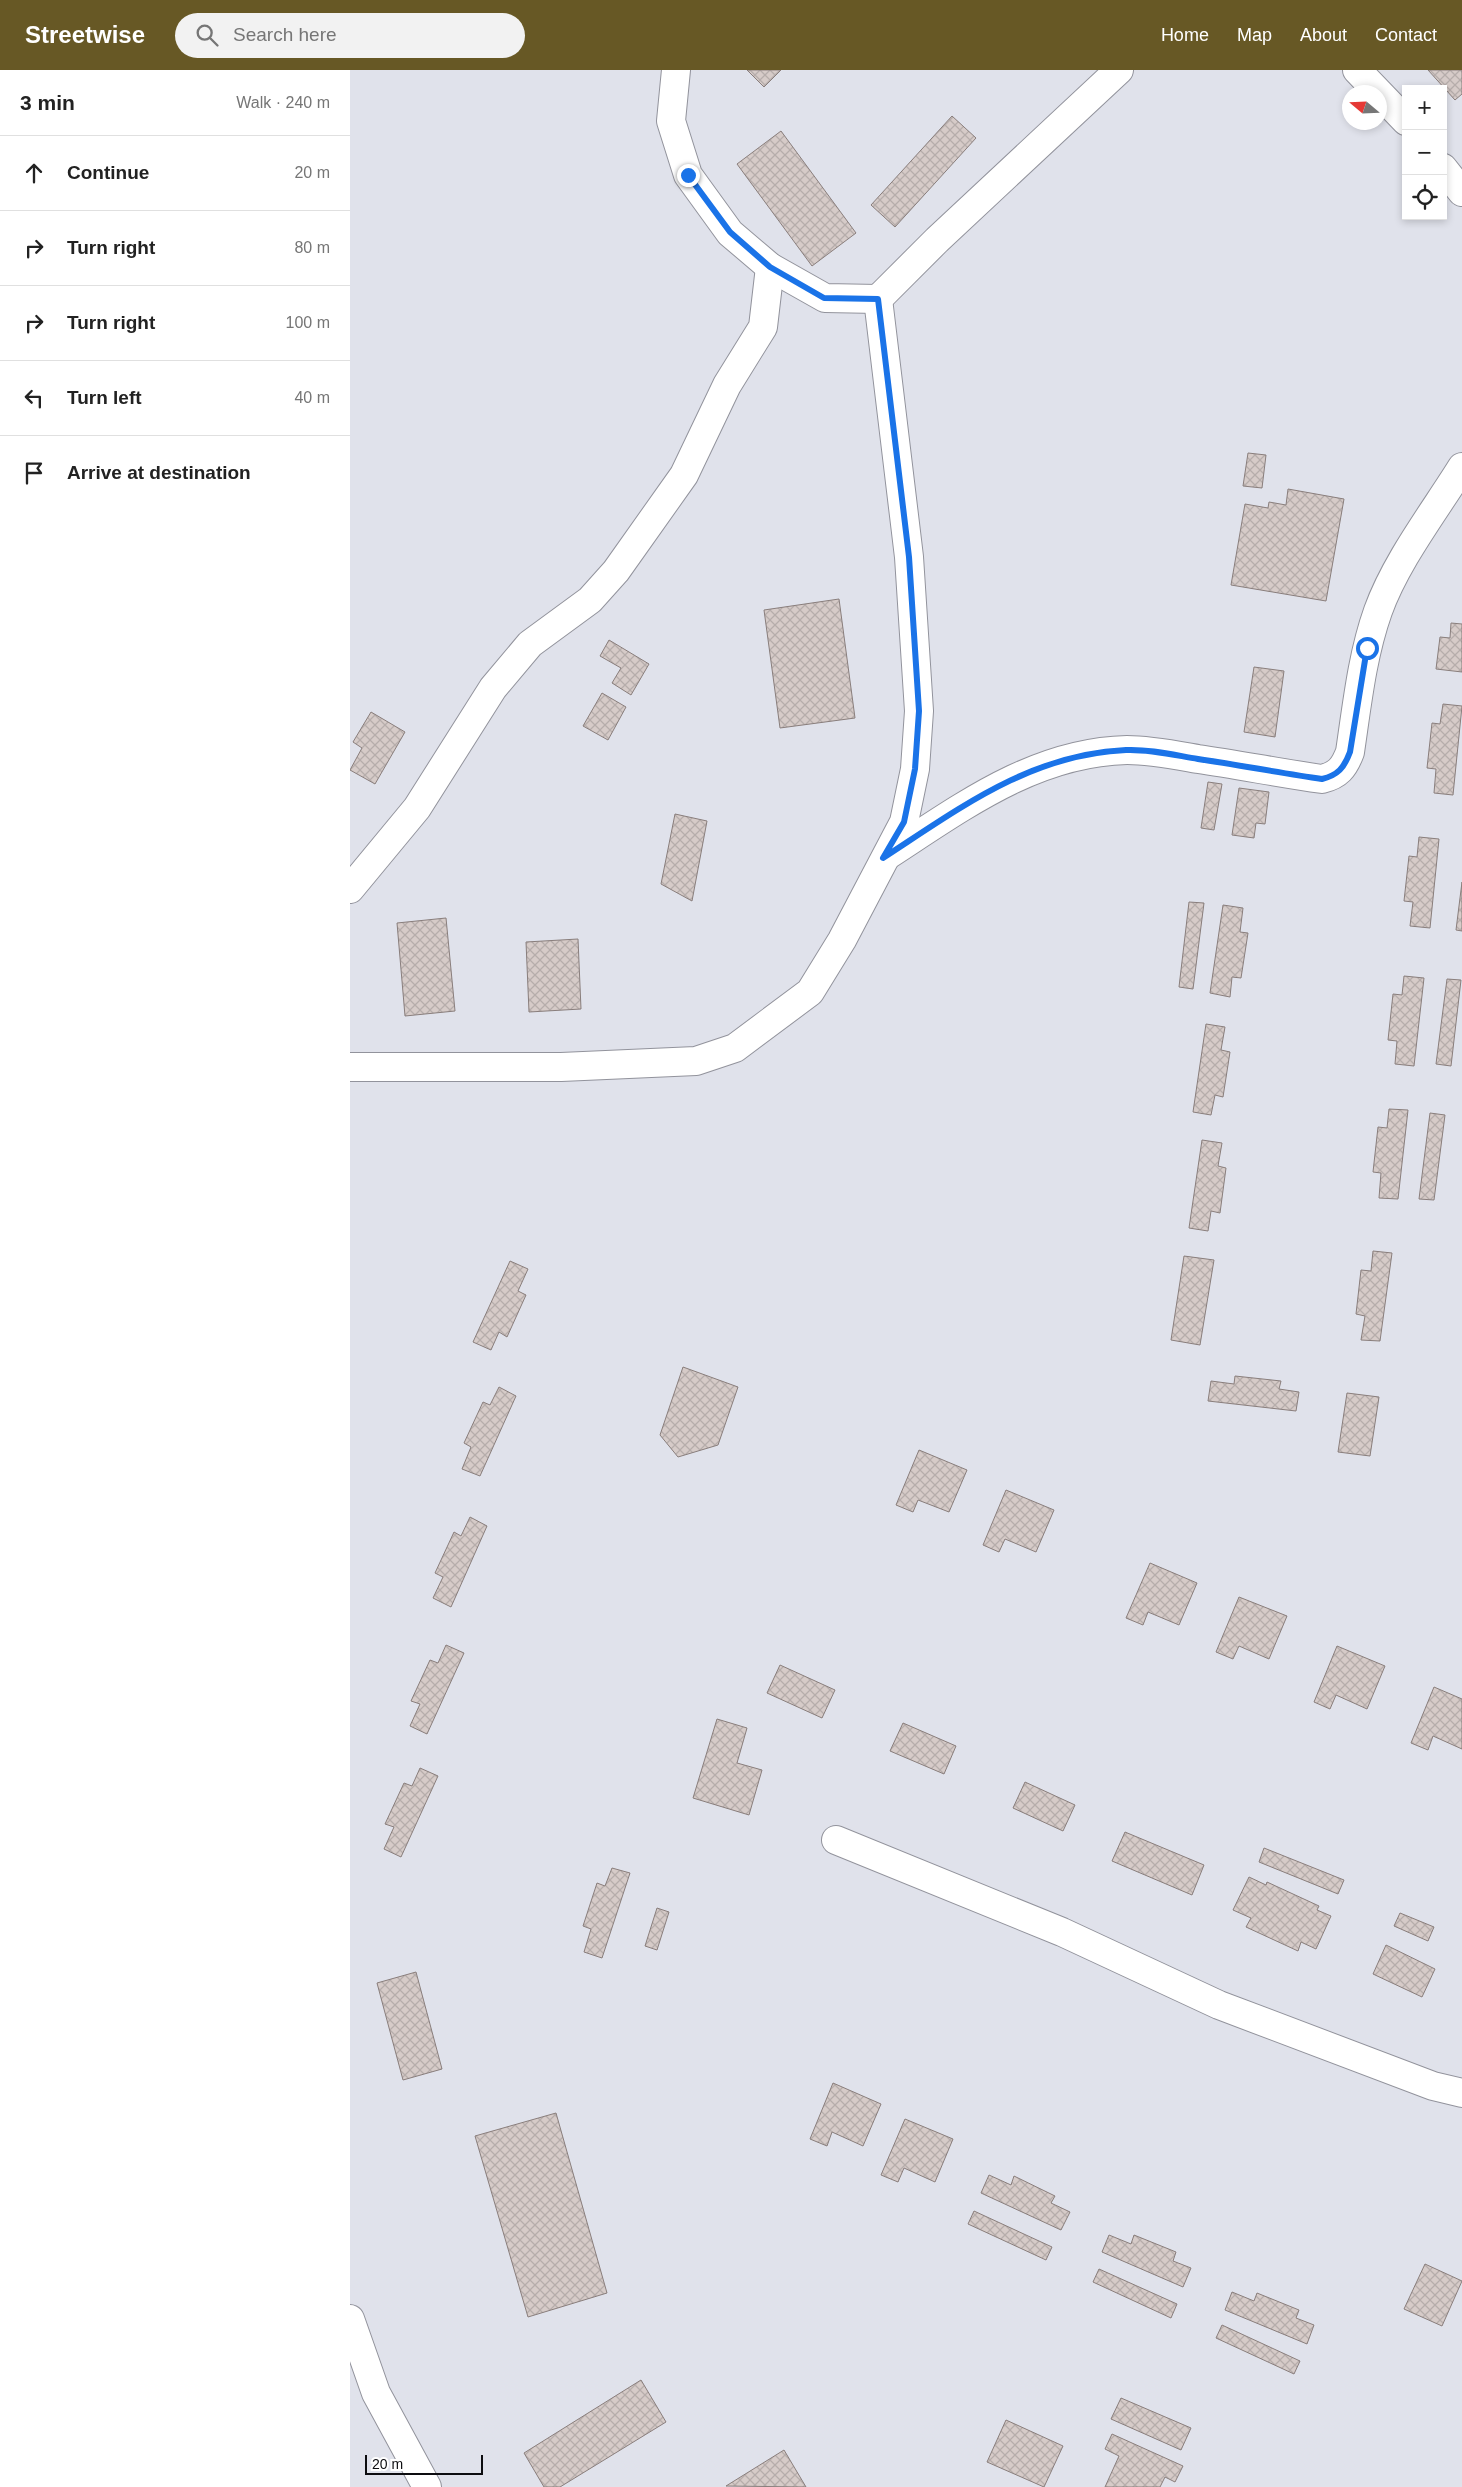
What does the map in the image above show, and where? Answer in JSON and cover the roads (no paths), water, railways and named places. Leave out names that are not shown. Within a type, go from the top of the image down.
[{"type":"street","points":[[676,70],[671,121],[688,175],[730,232],[770,267],[824,298],[878,299],[937,240],[1119,70]]},
{"type":"street","points":[[1357,70],[1402,117]]},
{"type":"street","points":[[1447,173],[1462,192]]},
{"type":"street","points":[[350,889],[417,808],[493,688],[530,644],[590,600],[616,570],[684,474],[727,385],[763,327],[770,267]]},
{"type":"street","points":[[350,1067],[561,1067],[696,1062],[735,1048],[810,992],[842,940],[883,858],[904,822],[915,769],[919,711],[909,557],[878,299]]},
{"type":"street","points":[[883,858],[992,788],[1059,760],[1091,753],[1128,750],[1162,753],[1322,779],[1335,776],[1344,767],[1350,752],[1367,648],[1378,610],[1398,571],[1462,467]]},
{"type":"street","points":[[836,1840],[1062,1932],[1235,2012],[1433,2086],[1462,2093]]},
{"type":"street","points":[[351,2326],[376,2393],[427,2487]]}]
